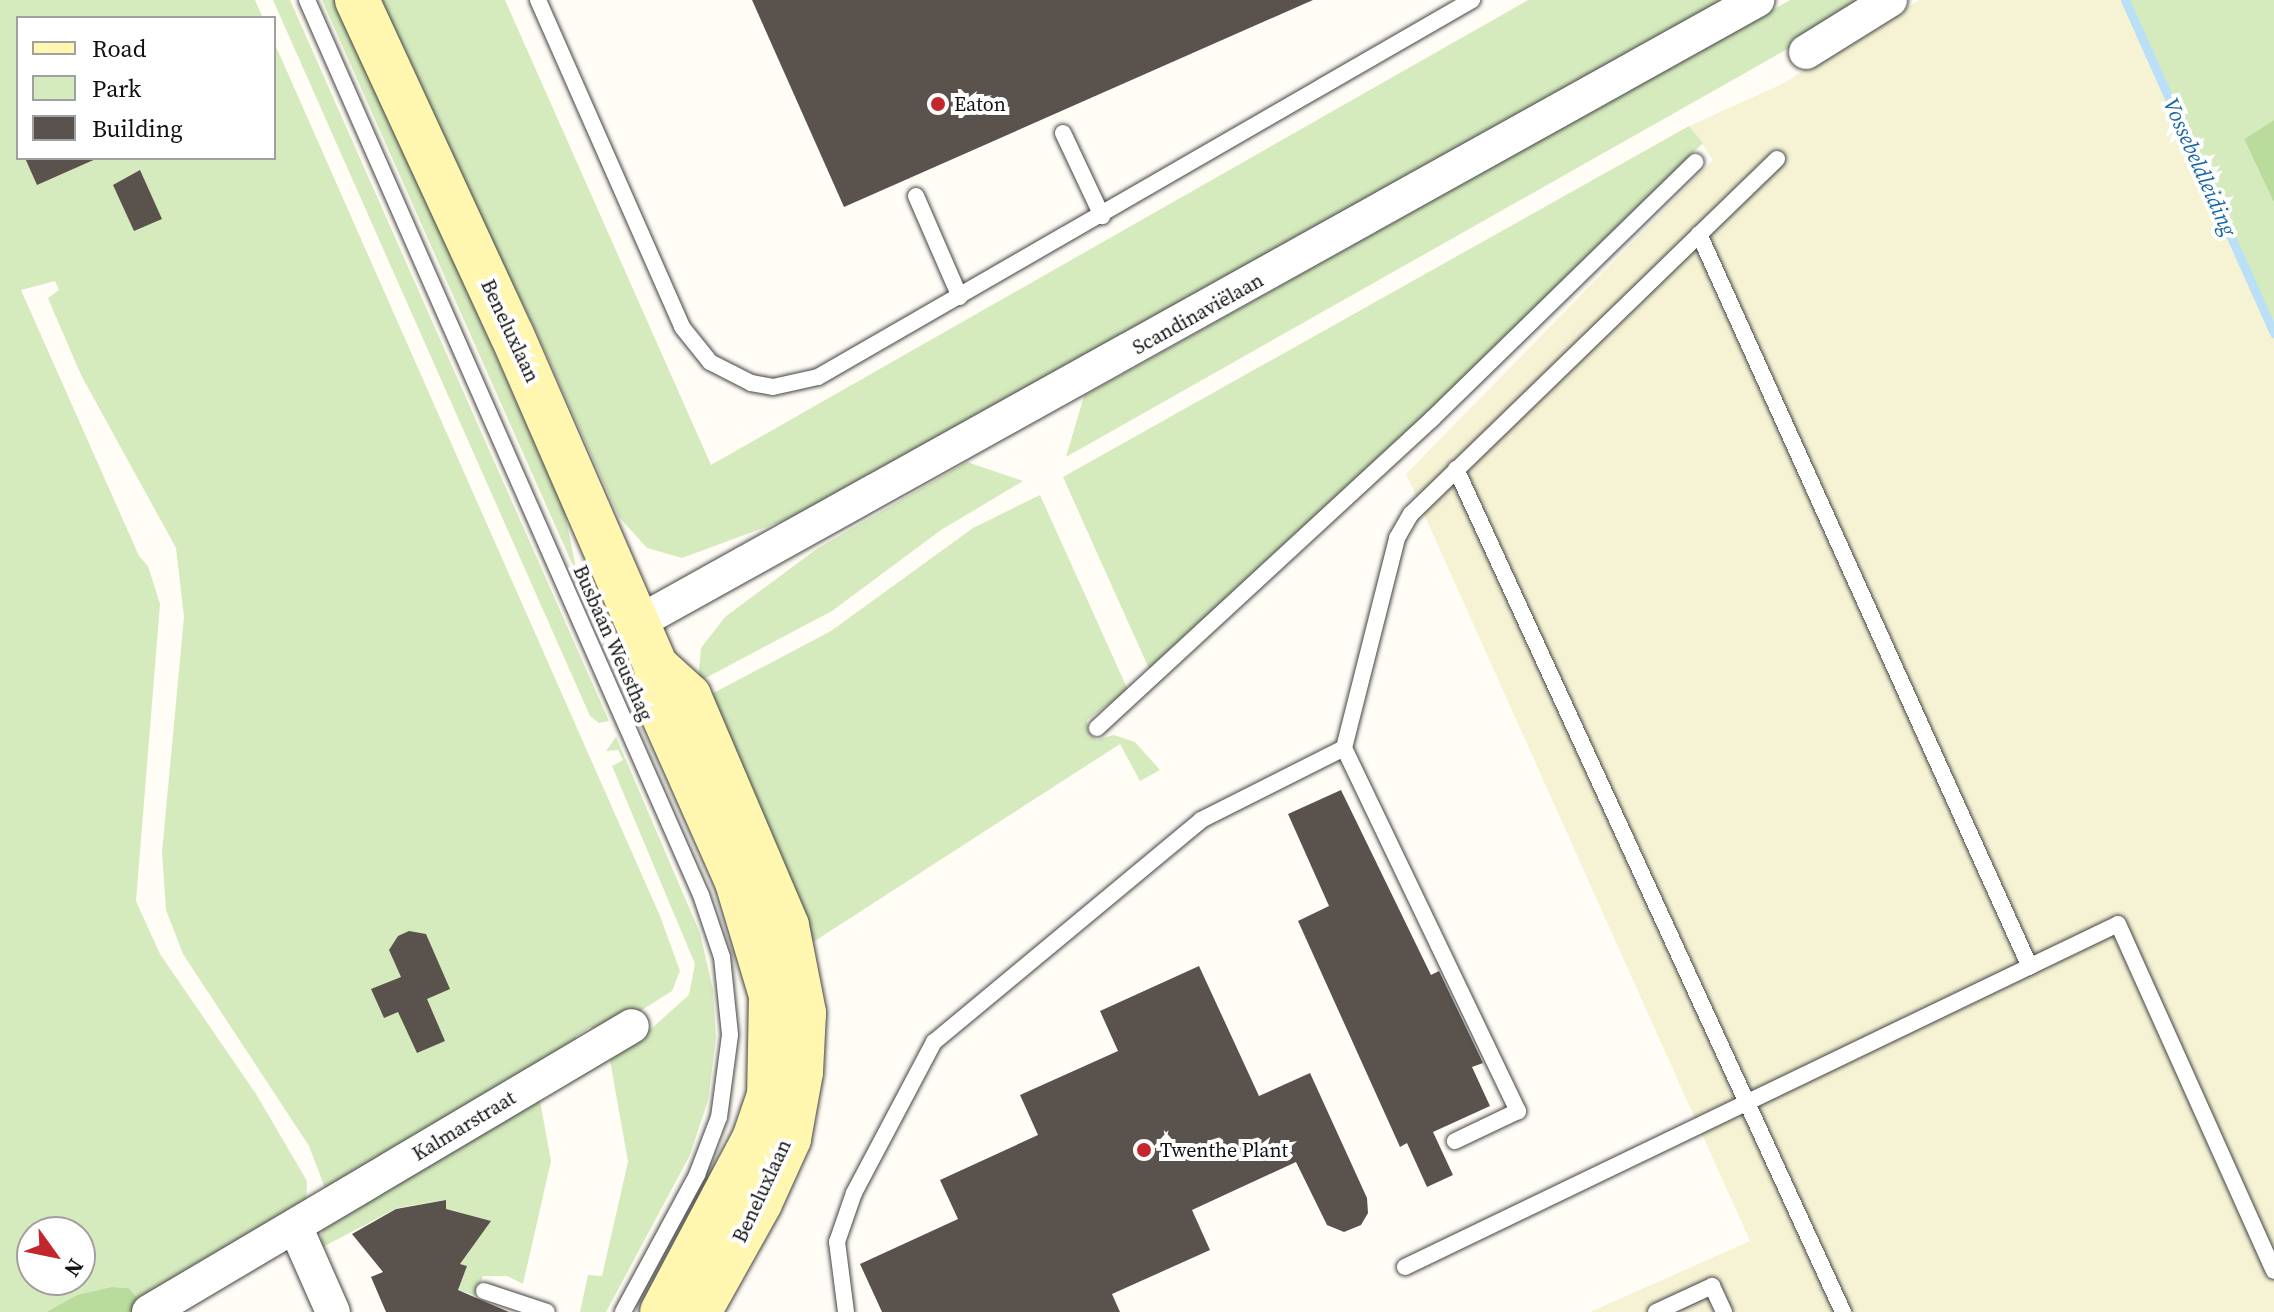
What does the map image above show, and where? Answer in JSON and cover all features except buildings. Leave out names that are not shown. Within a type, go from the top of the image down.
[{"type":"street","name":"Beneluxlaan","points":[[357,0],[512,335],[656,666],[660,708],[737,882],[764,964],[774,1053],[769,1095],[754,1139],[662,1312]]},
{"type":"street","name":"Scandinaviëlaan","points":[[637,623],[1757,0]]},
{"type":"street","points":[[1806,52],[1890,0]]},
{"type":"street","name":"Beneluxlaan","points":[[656,666],[689,696],[787,926],[804,1013],[801,1072],[789,1139],[760,1203],[699,1312]]},
{"type":"street","name":"Kalmarstraat","points":[[149,1312],[632,1026]]},
{"type":"street","points":[[295,1226],[333,1312]]},
{"type":"lane","name":"Busbaan Weusthag","points":[[307,0],[701,895],[722,957],[730,1035],[719,1117],[697,1175],[623,1312]]},
{"type":"lane","points":[[538,0],[682,327],[710,362],[751,383],[796,386],[1102,216],[1472,0]]},
{"type":"lane","points":[[1063,133],[1102,216]]},
{"type":"lane","points":[[1455,1141],[1518,1111],[1344,748],[1397,538],[1411,514],[1456,469],[1777,159]]},
{"type":"lane","points":[[1097,728],[1432,419],[1695,162]]},
{"type":"lane","points":[[916,196],[960,297]]},
{"type":"lane","points":[[1699,234],[2030,967]]},
{"type":"lane","points":[[1456,469],[1843,1312]]},
{"type":"lane","points":[[846,1312],[837,1242],[854,1193],[934,1042],[1201,820],[1344,748]]},
{"type":"lane","points":[[1405,1267],[2118,924],[2274,1271]]},
{"type":"lane","points":[[1656,1312],[1712,1286],[1724,1312]]},
{"type":"lane","points":[[484,1291],[547,1312]]},
{"type":"shaded area","points":[[1919,0],[2125,0],[2274,333],[2274,1312],[1590,1312],[1750,1241],[1406,474],[1713,160],[1689,126],[1780,85]]},
{"type":"green space","points":[[0,0],[255,0],[262,16],[16,16],[16,160],[276,160],[276,47],[660,916],[680,971],[672,991],[602,1035],[590,1027],[576,1036],[578,1044],[325,1188],[309,1146],[183,954],[166,910],[162,852],[184,617],[176,548],[81,375],[48,298],[59,290],[55,281],[21,290],[139,556],[148,566],[160,604],[136,901],[160,954],[256,1094],[307,1181],[306,1206],[144,1306],[129,1288],[96,1291],[96,1216],[16,1216],[16,1296],[75,1296],[46,1312],[0,1312]]},
{"type":"green space","points":[[273,0],[290,0],[609,721],[599,723],[590,716]]},
{"type":"green space","points":[[322,0],[338,0],[564,510],[578,577]]},
{"type":"green space","points":[[376,0],[505,0],[711,465],[1528,0],[1723,0],[812,510],[682,558],[647,548],[619,517],[533,324],[434,132]]},
{"type":"green space","points":[[1790,0],[1874,0],[1066,457],[1084,396]]},
{"type":"green space","points":[[2125,0],[2274,0],[2274,120],[2244,139],[2274,203],[2274,333]]},
{"type":"green space","points":[[2274,120],[2274,203],[2244,139]]},
{"type":"green space","points":[[1689,126],[1703,143],[1484,361],[1150,671],[1063,477]]},
{"type":"green space","points":[[967,462],[1023,481],[941,530],[832,611],[698,682],[701,648],[725,617],[818,548]]},
{"type":"green space","points":[[1040,495],[1128,690],[1087,720],[1088,730],[1096,740],[1114,735],[1135,742],[1160,770],[1140,781],[1120,744],[807,946],[704,698],[831,631],[973,528]]},
{"type":"green space","points":[[616,737],[700,933],[713,990],[716,1038],[708,1100],[690,1155],[606,1312],[580,1312],[588,1275],[602,1276],[628,1162],[610,1060],[540,1101],[551,1161],[523,1284],[507,1276],[483,1276],[475,1296],[458,1290],[467,1266],[460,1264],[490,1221],[446,1212],[445,1200],[397,1208],[319,1249],[323,1228],[652,1028],[689,995],[695,964],[612,766],[623,760],[618,750],[606,751]]},
{"type":"green space","points":[[129,1288],[144,1306],[134,1312],[46,1312],[75,1296],[96,1296],[96,1291]]},
{"type":"waterway","name":"Vossebeldleiding","points":[[2125,0],[2274,333]]},
{"type":"place","name":"Eaton","points":[[938,104]]},
{"type":"place","name":"Twenthe Plant","points":[[1144,1150]]}]
